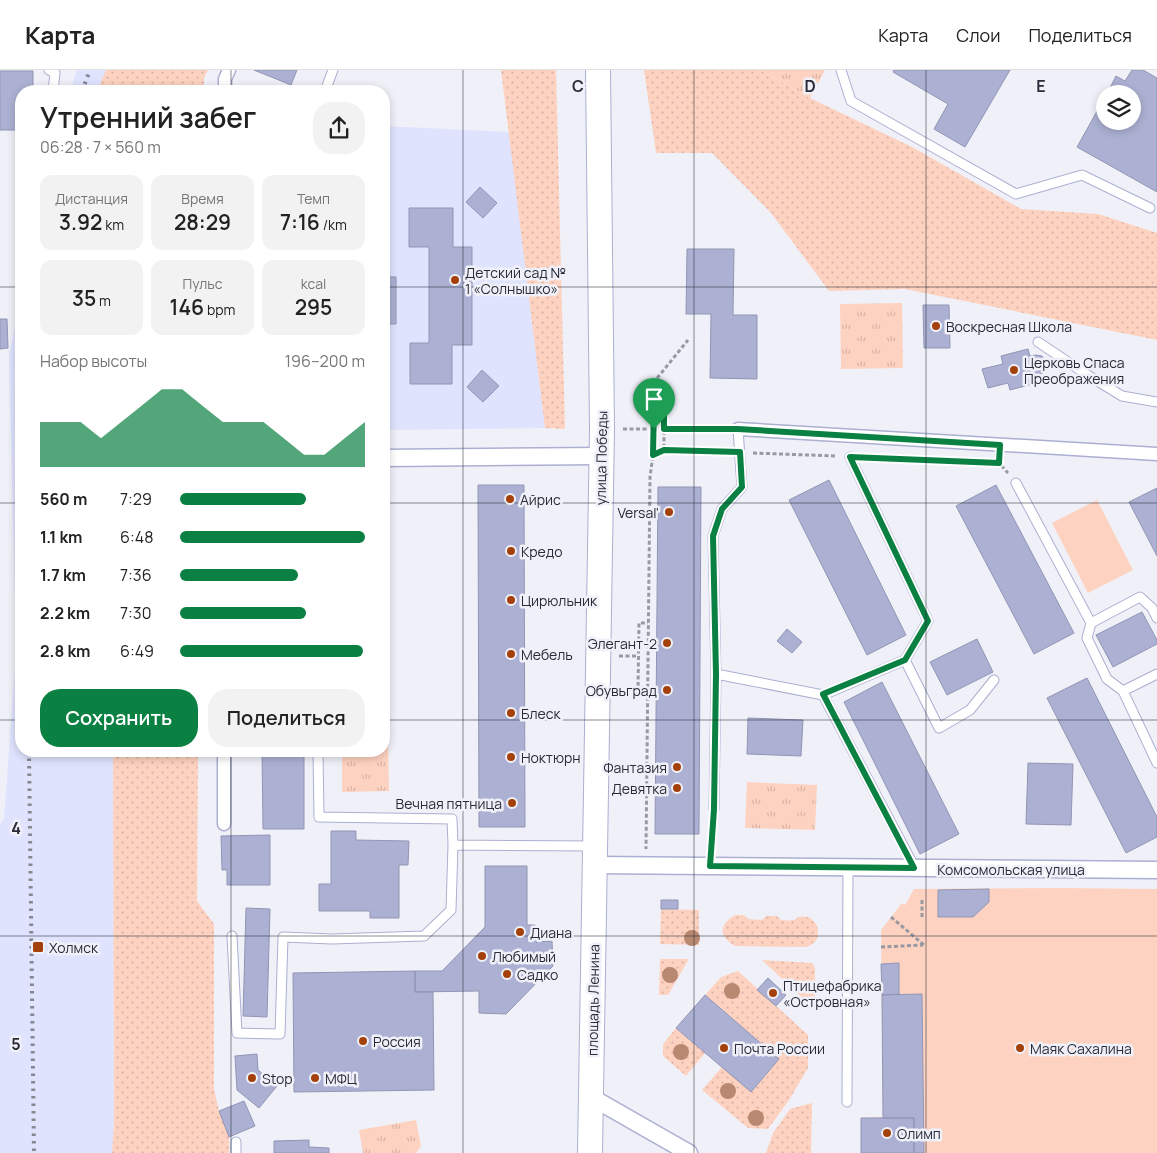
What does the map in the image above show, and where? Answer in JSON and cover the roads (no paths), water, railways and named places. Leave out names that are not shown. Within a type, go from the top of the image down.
[{"type":"main road","name":"улица Победы","points":[[596,856],[602,456],[598,70]]},
{"type":"main road","name":"площадь Ленина","points":[[590,1153],[596,856]]},
{"type":"street","points":[[224,85],[229,70]]},
{"type":"street","points":[[738,429],[1157,454]]},
{"type":"street","points":[[390,458],[602,456]]},
{"type":"street","points":[[224,757],[224,824]]},
{"type":"street","name":"Комсомольская улица","points":[[596,856],[710,866],[1157,870]]},
{"type":"street","points":[[591,1097],[689,1153]]},
{"type":"lane","points":[[49,70],[55,73],[54,85]]},
{"type":"lane","points":[[327,85],[333,70]]},
{"type":"lane","points":[[841,70],[851,102],[1016,194],[1082,175],[1150,208]]},
{"type":"lane","points":[[1038,342],[1122,396],[1157,402]]},
{"type":"lane","points":[[714,809],[716,674],[713,536],[722,509],[742,487],[738,429]]},
{"type":"lane","points":[[716,674],[823,694],[905,660],[928,621],[850,457]]},
{"type":"lane","points":[[1016,482],[1091,623],[1087,638],[1107,679],[1123,691],[1157,764]]},
{"type":"lane","points":[[1091,623],[1140,597],[1152,608],[1157,618]]},
{"type":"lane","points":[[905,660],[939,728],[970,710],[994,680]]},
{"type":"lane","points":[[1123,691],[1157,674]]},
{"type":"lane","points":[[823,694],[914,868]]},
{"type":"lane","points":[[232,936],[237,1033],[280,1034],[283,937],[332,939],[424,936],[451,910],[452,820],[319,816],[318,757]]},
{"type":"lane","points":[[453,845],[596,856]]},
{"type":"lane","points":[[847,1102],[848,868]]},
{"type":"lane","points":[[236,1142],[236,1153]]},
{"type":"railway","points":[[84,85],[90,70]]},
{"type":"railway","points":[[29,757],[34,1153]]},
{"type":"place","name":"Детский сад № 1 «Солнышко»","points":[[455,280]]},
{"type":"place","name":"Воскресная Школа","points":[[936,326]]},
{"type":"place","name":"Церковь Спаса Преображения","points":[[1014,370]]},
{"type":"place","name":"Айрис","points":[[510,499]]},
{"type":"place","name":"Versal'","points":[[669,512]]},
{"type":"place","name":"Кредо","points":[[511,551]]},
{"type":"place","name":"Цирюльник","points":[[511,600]]},
{"type":"place","name":"Элегант-2","points":[[667,643]]},
{"type":"place","name":"Мебель","points":[[511,654]]},
{"type":"place","name":"Обувьград","points":[[667,690]]},
{"type":"place","name":"Блеск","points":[[511,713]]},
{"type":"place","name":"Ноктюрн","points":[[511,757]]},
{"type":"place","name":"Фантазия","points":[[677,767]]},
{"type":"place","name":"Девятка","points":[[677,788]]},
{"type":"place","name":"Вечная пятница","points":[[512,803]]},
{"type":"place","name":"Диана","points":[[520,932]]},
{"type":"place","name":"Холмск","points":[[38,947]]},
{"type":"place","name":"Любимый","points":[[482,956]]},
{"type":"place","name":"Садко","points":[[507,974]]},
{"type":"place","name":"Птицефабрика «Островная»","points":[[773,993]]},
{"type":"place","name":"Россия","points":[[363,1041]]},
{"type":"place","name":"Почта России","points":[[724,1048]]},
{"type":"place","name":"Маяк Сахалина","points":[[1020,1048]]},
{"type":"place","name":"Stop","points":[[252,1078]]},
{"type":"place","name":"МФЦ","points":[[315,1078]]},
{"type":"place","name":"Олимп","points":[[887,1133]]}]
